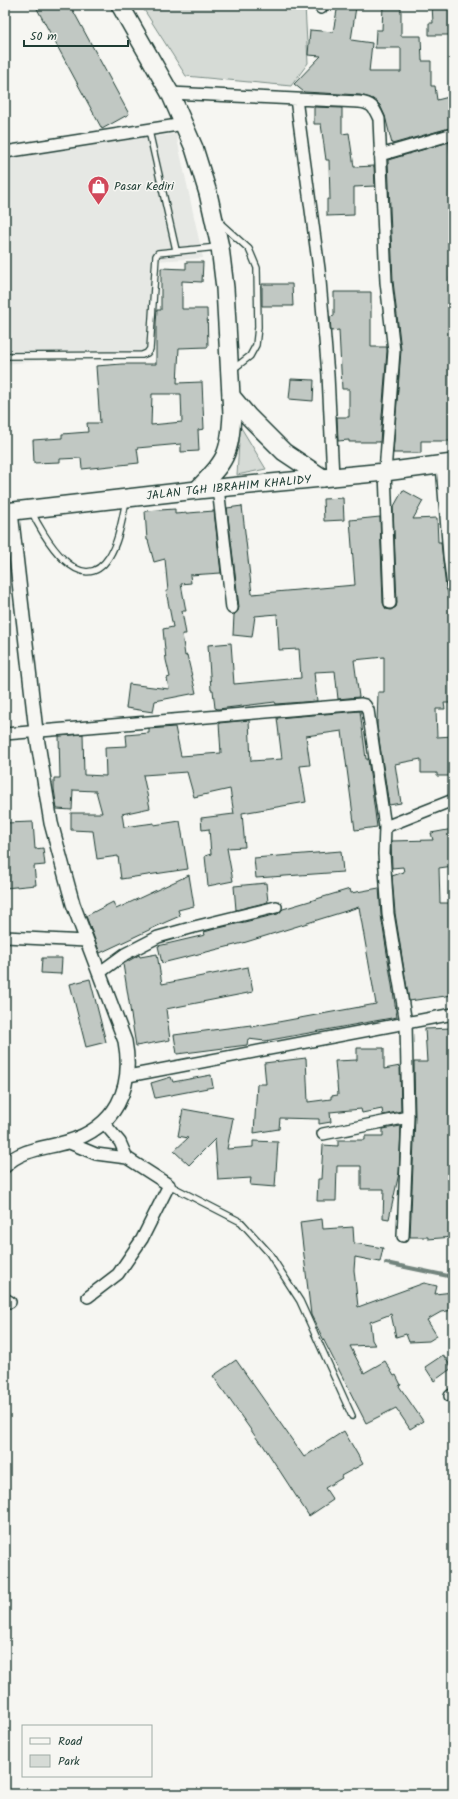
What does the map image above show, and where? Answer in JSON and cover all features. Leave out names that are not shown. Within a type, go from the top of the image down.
[{"type":"main road","points":[[120,5],[170,93],[194,148],[214,218],[220,246],[232,414],[228,450],[222,463],[197,490]]},
{"type":"main road","points":[[231,396],[248,416],[284,452],[328,477]]},
{"type":"main road","name":"JALAN TGH IBRAHIM KHALIDY","points":[[8,512],[197,490],[385,472],[448,464]]},
{"type":"street","points":[[170,93],[367,102],[374,106],[379,119],[386,282],[394,351],[385,472],[390,603]]},
{"type":"street","points":[[296,98],[319,269],[328,375],[328,477]]},
{"type":"street","points":[[6,149],[149,131],[184,124]]},
{"type":"street","points":[[380,155],[453,134]]},
{"type":"street","points":[[448,464],[449,555],[453,587]]},
{"type":"street","points":[[218,488],[232,608]]},
{"type":"street","points":[[5,1166],[22,1154],[68,1142],[85,1135],[107,1119],[121,1098],[128,1076],[128,1059],[125,1041],[73,904],[51,823],[36,731],[8,512]]},
{"type":"street","points":[[5,734],[353,704],[365,705],[368,710],[385,827],[384,854],[388,914],[406,1023],[408,1117],[404,1236]]},
{"type":"street","points":[[385,827],[453,800]]},
{"type":"street","points":[[99,973],[125,954],[158,937],[276,907]]},
{"type":"street","points":[[5,937],[86,940]]},
{"type":"street","points":[[128,1076],[453,1014]]},
{"type":"street","points":[[323,1134],[408,1117]]},
{"type":"street","points":[[107,1119],[127,1158]]},
{"type":"street","points":[[68,1142],[96,1154],[127,1158],[169,1185],[142,1239],[118,1274],[88,1297]]},
{"type":"lane","points":[[149,131],[176,250]]},
{"type":"lane","points":[[214,218],[249,249],[257,268],[258,327],[256,345],[250,356],[229,372]]},
{"type":"lane","points":[[5,356],[142,355],[147,353],[150,349],[156,256],[162,251],[220,246]]},
{"type":"lane","points":[[31,509],[40,530],[63,559],[78,571],[88,572],[101,567],[112,553],[127,498]]},
{"type":"lane","points":[[169,1185],[241,1222],[269,1253],[300,1301],[352,1416]]},
{"type":"shaded area","name":"Pasar Kediri","points":[[176,134],[203,258],[154,261],[153,350],[5,364],[5,155]]},
{"type":"green space","points":[[141,5],[305,5],[308,63],[291,86],[186,76]]},
{"type":"green space","points":[[240,426],[266,469],[237,475]]},
{"type":"building","points":[[35,5],[70,5],[129,114],[102,129]]},
{"type":"building","points":[[338,5],[356,7],[351,40],[372,43],[369,72],[401,72],[401,48],[375,48],[376,30],[382,30],[383,5],[401,5],[401,36],[421,36],[422,61],[431,61],[431,86],[435,86],[437,100],[453,96],[453,127],[392,144],[385,116],[380,105],[373,99],[360,95],[304,92],[294,84],[321,56],[308,55],[310,30],[333,32]]},
{"type":"building","points":[[432,5],[453,5],[453,35],[429,35],[429,23],[433,23]]},
{"type":"building","points":[[314,107],[342,108],[342,134],[349,133],[354,167],[374,166],[375,186],[354,187],[354,215],[327,216],[327,199],[330,199],[329,160],[326,160],[321,124],[314,124]]},
{"type":"building","points":[[449,142],[453,177],[453,277],[450,277],[450,313],[452,313],[453,322],[453,441],[421,441],[421,453],[393,453],[401,350],[393,281],[388,160]]},
{"type":"building","points":[[186,262],[203,262],[202,282],[182,281],[182,309],[207,309],[208,347],[179,348],[177,383],[202,382],[204,429],[198,430],[199,451],[181,452],[181,444],[137,448],[139,463],[82,469],[81,458],[60,459],[60,462],[34,463],[33,440],[62,438],[62,434],[88,432],[87,423],[100,423],[96,366],[156,364],[157,310],[161,310],[161,268],[186,269]],"holes":[[[152,394],[181,394],[182,422],[151,425]]]},
{"type":"building","points":[[262,284],[292,284],[293,306],[262,306]]},
{"type":"building","points":[[334,292],[371,292],[371,347],[387,347],[380,442],[349,442],[349,440],[338,441],[337,417],[349,417],[349,389],[342,389],[339,330],[331,331],[330,317],[334,316]]},
{"type":"building","points":[[291,379],[314,380],[313,401],[289,399]]},
{"type":"building","points":[[403,490],[423,501],[413,519],[437,518],[438,542],[441,542],[446,588],[450,605],[450,639],[453,639],[453,703],[444,703],[445,709],[436,709],[437,737],[453,736],[453,770],[449,771],[449,776],[437,776],[437,773],[421,773],[421,759],[395,764],[401,803],[389,805],[377,726],[378,692],[384,692],[384,657],[354,660],[359,697],[338,699],[335,671],[314,672],[317,701],[276,704],[275,702],[218,709],[215,708],[213,690],[211,690],[208,645],[231,643],[234,684],[301,678],[299,649],[279,650],[277,614],[255,616],[252,637],[233,635],[234,615],[238,611],[239,607],[227,508],[242,506],[252,594],[355,585],[350,520],[380,517],[383,603],[386,609],[391,610],[396,607],[397,603],[393,508]]},
{"type":"building","points":[[343,498],[344,520],[324,521],[323,499]]},
{"type":"building","points":[[175,509],[175,514],[214,511],[221,573],[190,575],[191,583],[181,584],[186,611],[182,611],[186,634],[182,634],[185,656],[187,655],[196,693],[155,701],[153,712],[126,708],[129,684],[169,689],[167,678],[170,677],[166,660],[163,629],[173,627],[166,591],[168,591],[165,559],[154,562],[147,540],[145,511]]},
{"type":"building","points":[[360,711],[377,827],[355,830],[342,731],[306,736],[310,765],[300,766],[306,802],[242,813],[245,847],[227,848],[233,881],[208,886],[205,856],[211,854],[209,829],[202,830],[201,818],[234,814],[230,789],[194,797],[187,772],[143,775],[150,808],[122,814],[124,827],[154,823],[154,825],[180,821],[188,869],[121,879],[118,856],[97,859],[93,831],[71,830],[71,813],[102,813],[96,791],[73,790],[72,810],[57,809],[54,778],[60,778],[59,736],[83,734],[84,775],[106,776],[105,747],[127,746],[126,735],[149,733],[149,729],[175,727],[181,756],[221,753],[219,723],[249,720],[251,761],[282,759],[277,718]]},
{"type":"building","points":[[33,822],[35,849],[43,848],[45,865],[34,866],[36,885],[5,888],[5,823]]},
{"type":"building","points":[[453,829],[453,866],[439,868],[440,903],[453,903],[453,995],[409,1001],[395,913],[392,876],[404,872],[403,867],[392,868],[391,841],[433,840],[431,833]]},
{"type":"building","points":[[341,851],[343,872],[256,878],[254,858]]},
{"type":"building","points":[[189,875],[194,906],[178,910],[180,916],[100,953],[86,916],[113,902],[116,909]]},
{"type":"building","points":[[266,883],[268,902],[236,910],[234,886]]},
{"type":"building","points":[[379,888],[381,915],[397,1017],[265,1041],[248,1039],[247,1045],[177,1054],[174,1035],[251,1025],[251,1027],[376,1004],[359,907],[243,943],[162,963],[158,946],[205,935],[204,932],[215,929],[278,914],[283,909],[350,889],[351,893]]},
{"type":"building","points":[[157,954],[162,984],[248,967],[253,992],[166,1009],[170,1040],[136,1046],[123,964],[139,955],[140,957]]},
{"type":"building","points":[[42,958],[62,958],[61,974],[41,973]]},
{"type":"building","points":[[90,979],[106,1042],[86,1047],[70,984]]},
{"type":"building","points":[[452,1028],[453,1237],[428,1239],[428,1237],[410,1237],[415,1117],[414,1062],[427,1062],[425,1029]]},
{"type":"building","points":[[357,1048],[384,1048],[384,1069],[400,1066],[401,1111],[383,1115],[382,1109],[362,1113],[361,1109],[330,1112],[331,1122],[319,1124],[319,1119],[280,1118],[279,1129],[254,1133],[257,1084],[266,1084],[264,1063],[306,1058],[308,1102],[331,1099],[331,1096],[338,1095],[335,1061],[357,1060]]},
{"type":"building","points":[[211,1075],[213,1087],[155,1098],[151,1083],[171,1077],[173,1082]]},
{"type":"building","points":[[183,1109],[233,1118],[227,1149],[253,1147],[253,1141],[278,1142],[275,1187],[250,1185],[251,1178],[218,1180],[215,1139],[189,1165],[174,1151],[188,1138],[178,1136]]},
{"type":"building","points":[[401,1126],[399,1173],[389,1219],[383,1218],[384,1189],[361,1189],[361,1166],[337,1166],[336,1201],[317,1201],[318,1179],[321,1179],[323,1145],[338,1146],[338,1140],[365,1140],[365,1136],[383,1136],[383,1129]]},
{"type":"building","points":[[322,1219],[323,1229],[353,1227],[354,1243],[383,1248],[380,1262],[355,1257],[354,1270],[358,1307],[424,1283],[437,1286],[435,1294],[453,1292],[453,1310],[441,1312],[427,1320],[437,1336],[429,1341],[409,1342],[406,1334],[396,1337],[391,1314],[370,1322],[372,1340],[375,1345],[350,1346],[364,1373],[385,1361],[394,1376],[396,1375],[401,1385],[399,1386],[423,1421],[410,1429],[396,1408],[366,1423],[311,1315],[300,1222]]},
{"type":"building","points":[[443,1355],[452,1368],[434,1381],[425,1367]]},
{"type":"building","points":[[236,1360],[304,1457],[344,1431],[363,1464],[341,1476],[342,1478],[325,1488],[333,1500],[309,1516],[261,1442],[260,1443],[213,1376]]},
{"type":"waterway","points":[[386,1263],[453,1277]]},
{"type":"place","name":"Pasar Kediri","points":[[98,206]]}]
